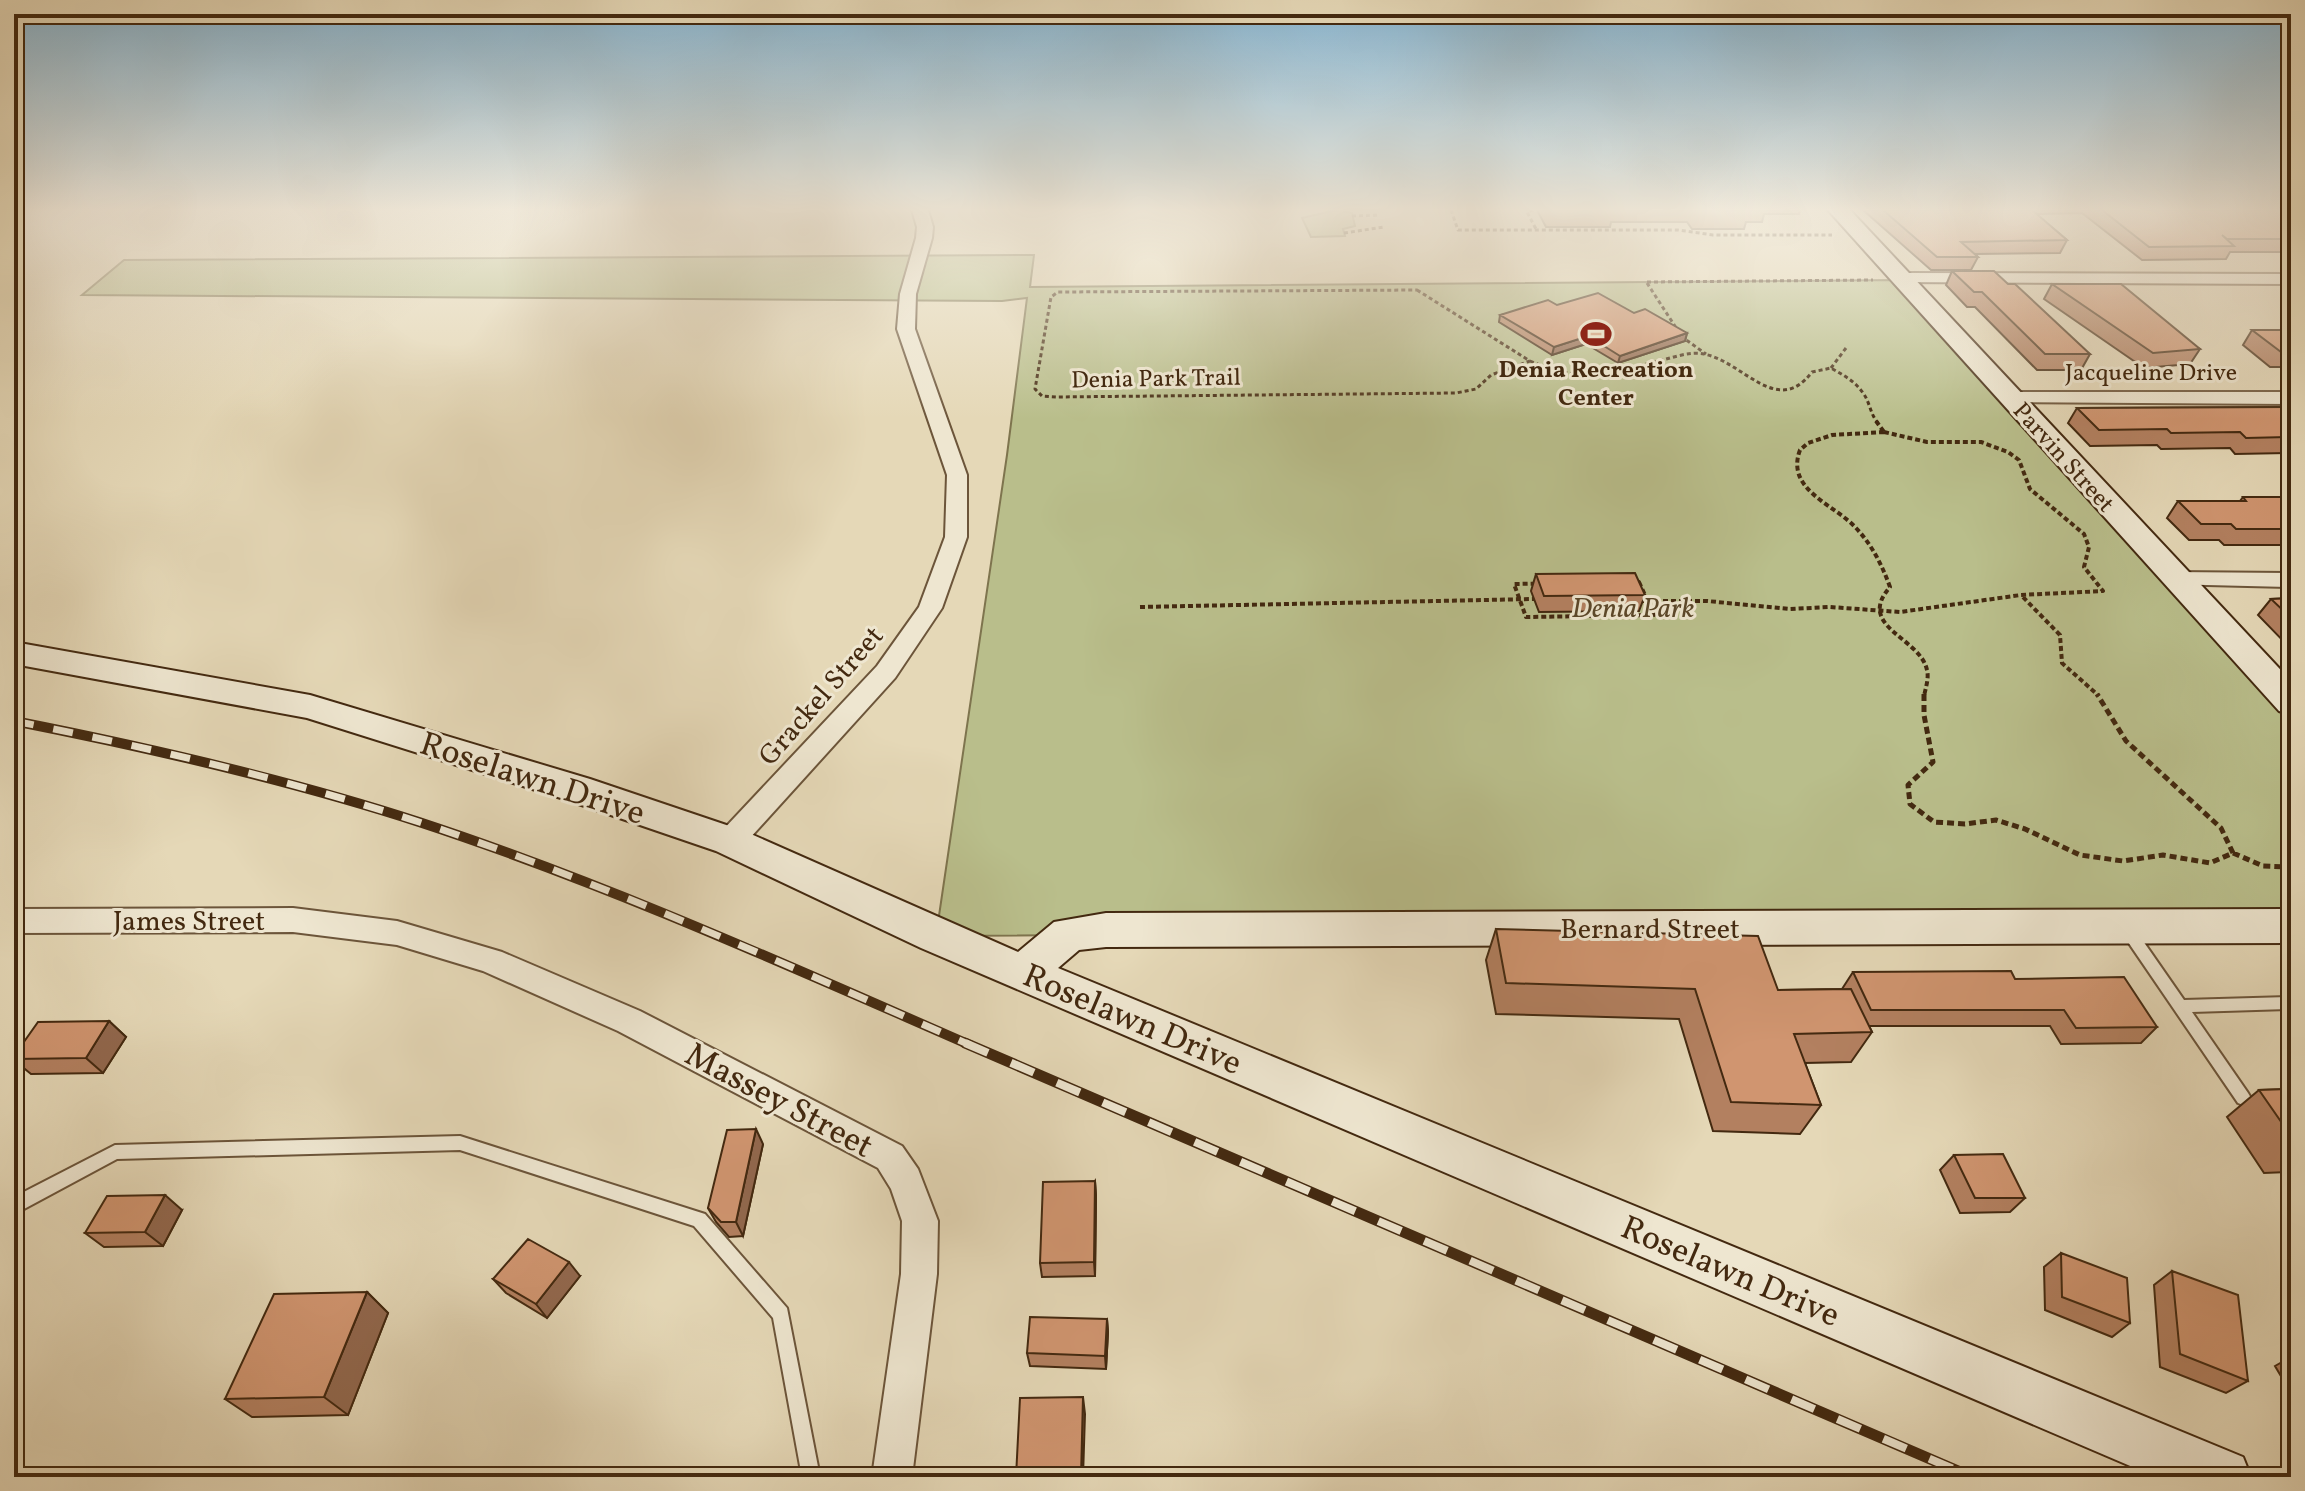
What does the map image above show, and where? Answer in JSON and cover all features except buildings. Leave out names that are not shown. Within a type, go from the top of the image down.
[{"type":"street","name":"Grackel Street","points":[[730,841],[886,672],[930,608],[956,537],[957,475],[906,329],[912,280]]},
{"type":"street","name":"Parvin Street","points":[[1902,280],[2291,703]]},
{"type":"street","name":"Jacqueline Drive","points":[[2011,398],[2291,398]]},
{"type":"street","points":[[2174,579],[2291,580]]},
{"type":"street","name":"Roselawn Drive","points":[[14,653],[310,707],[577,789],[730,841],[936,936],[2223,1477]]},
{"type":"street","name":"James Street","points":[[14,921],[293,920],[363,927]]},
{"type":"street","name":"Bernard Street","points":[[1024,972],[1069,934],[1106,930],[2291,926]]},
{"type":"street","name":"Massey Street","points":[[363,927],[491,961],[629,1021],[890,1157],[906,1181],[920,1221],[919,1274],[892,1477]]},
{"type":"lane","points":[[2125,926],[2243,1098]]},
{"type":"lane","points":[[2180,1006],[2291,1003]]},
{"type":"lane","points":[[14,1208],[18,1203],[115,1152],[460,1143],[699,1220],[781,1314],[811,1477]]},
{"type":"path","points":[[1852,280],[1647,282],[1682,337],[1706,354],[1775,389],[1796,389],[1807,381],[1812,372],[1831,368],[1849,378],[1865,395],[1869,412],[1884,432]]},
{"type":"path","name":"Denia Park Trail","points":[[1530,361],[1491,375],[1476,389],[1456,393],[1056,397],[1042,396],[1035,389],[1051,297],[1058,292],[1071,291],[1417,290],[1530,361],[1574,378],[1599,378],[1656,361],[1706,354]]},
{"type":"path","points":[[1831,368],[1846,348]]},
{"type":"path","points":[[1634,601],[1707,601],[1790,609],[1830,607],[1879,611],[1937,608],[1971,600],[2021,595],[2103,591],[2084,567],[2089,547],[2084,534],[2030,489],[2019,460],[2008,452],[1981,442],[1927,442],[1884,432],[1831,435],[1808,442],[1796,454],[1795,468],[1803,486],[1852,523],[1885,569],[1890,587],[1879,601],[1879,611],[1892,632],[1913,649],[1927,666],[1928,686],[1923,701],[1933,762],[1908,785],[1910,804],[1934,822],[1965,824],[1996,820],[2025,829],[2080,855],[2123,861],[2163,855],[2210,863],[2233,853]]},
{"type":"path","points":[[1639,582],[1647,601],[1654,615],[1526,617],[1514,584],[1639,582]]},
{"type":"path","points":[[2021,595],[2060,635],[2062,663],[2102,698],[2126,741],[2221,828],[2233,853],[2263,866],[2291,867]]},
{"type":"path","points":[[1140,607],[1534,599]]},
{"type":"green space","name":"Denia Park","points":[[101,280],[1031,280],[1030,287],[1902,280],[2291,703],[2291,926],[936,936],[1027,298],[1002,301],[82,295]]},
{"type":"railway","points":[[14,721],[117,742],[319,792],[490,846],[629,899],[970,1045]]},
{"type":"railway","points":[[965,1043],[1972,1477]]},
{"type":"place","name":"Denia Recreation Center","points":[[1596,334]]}]
